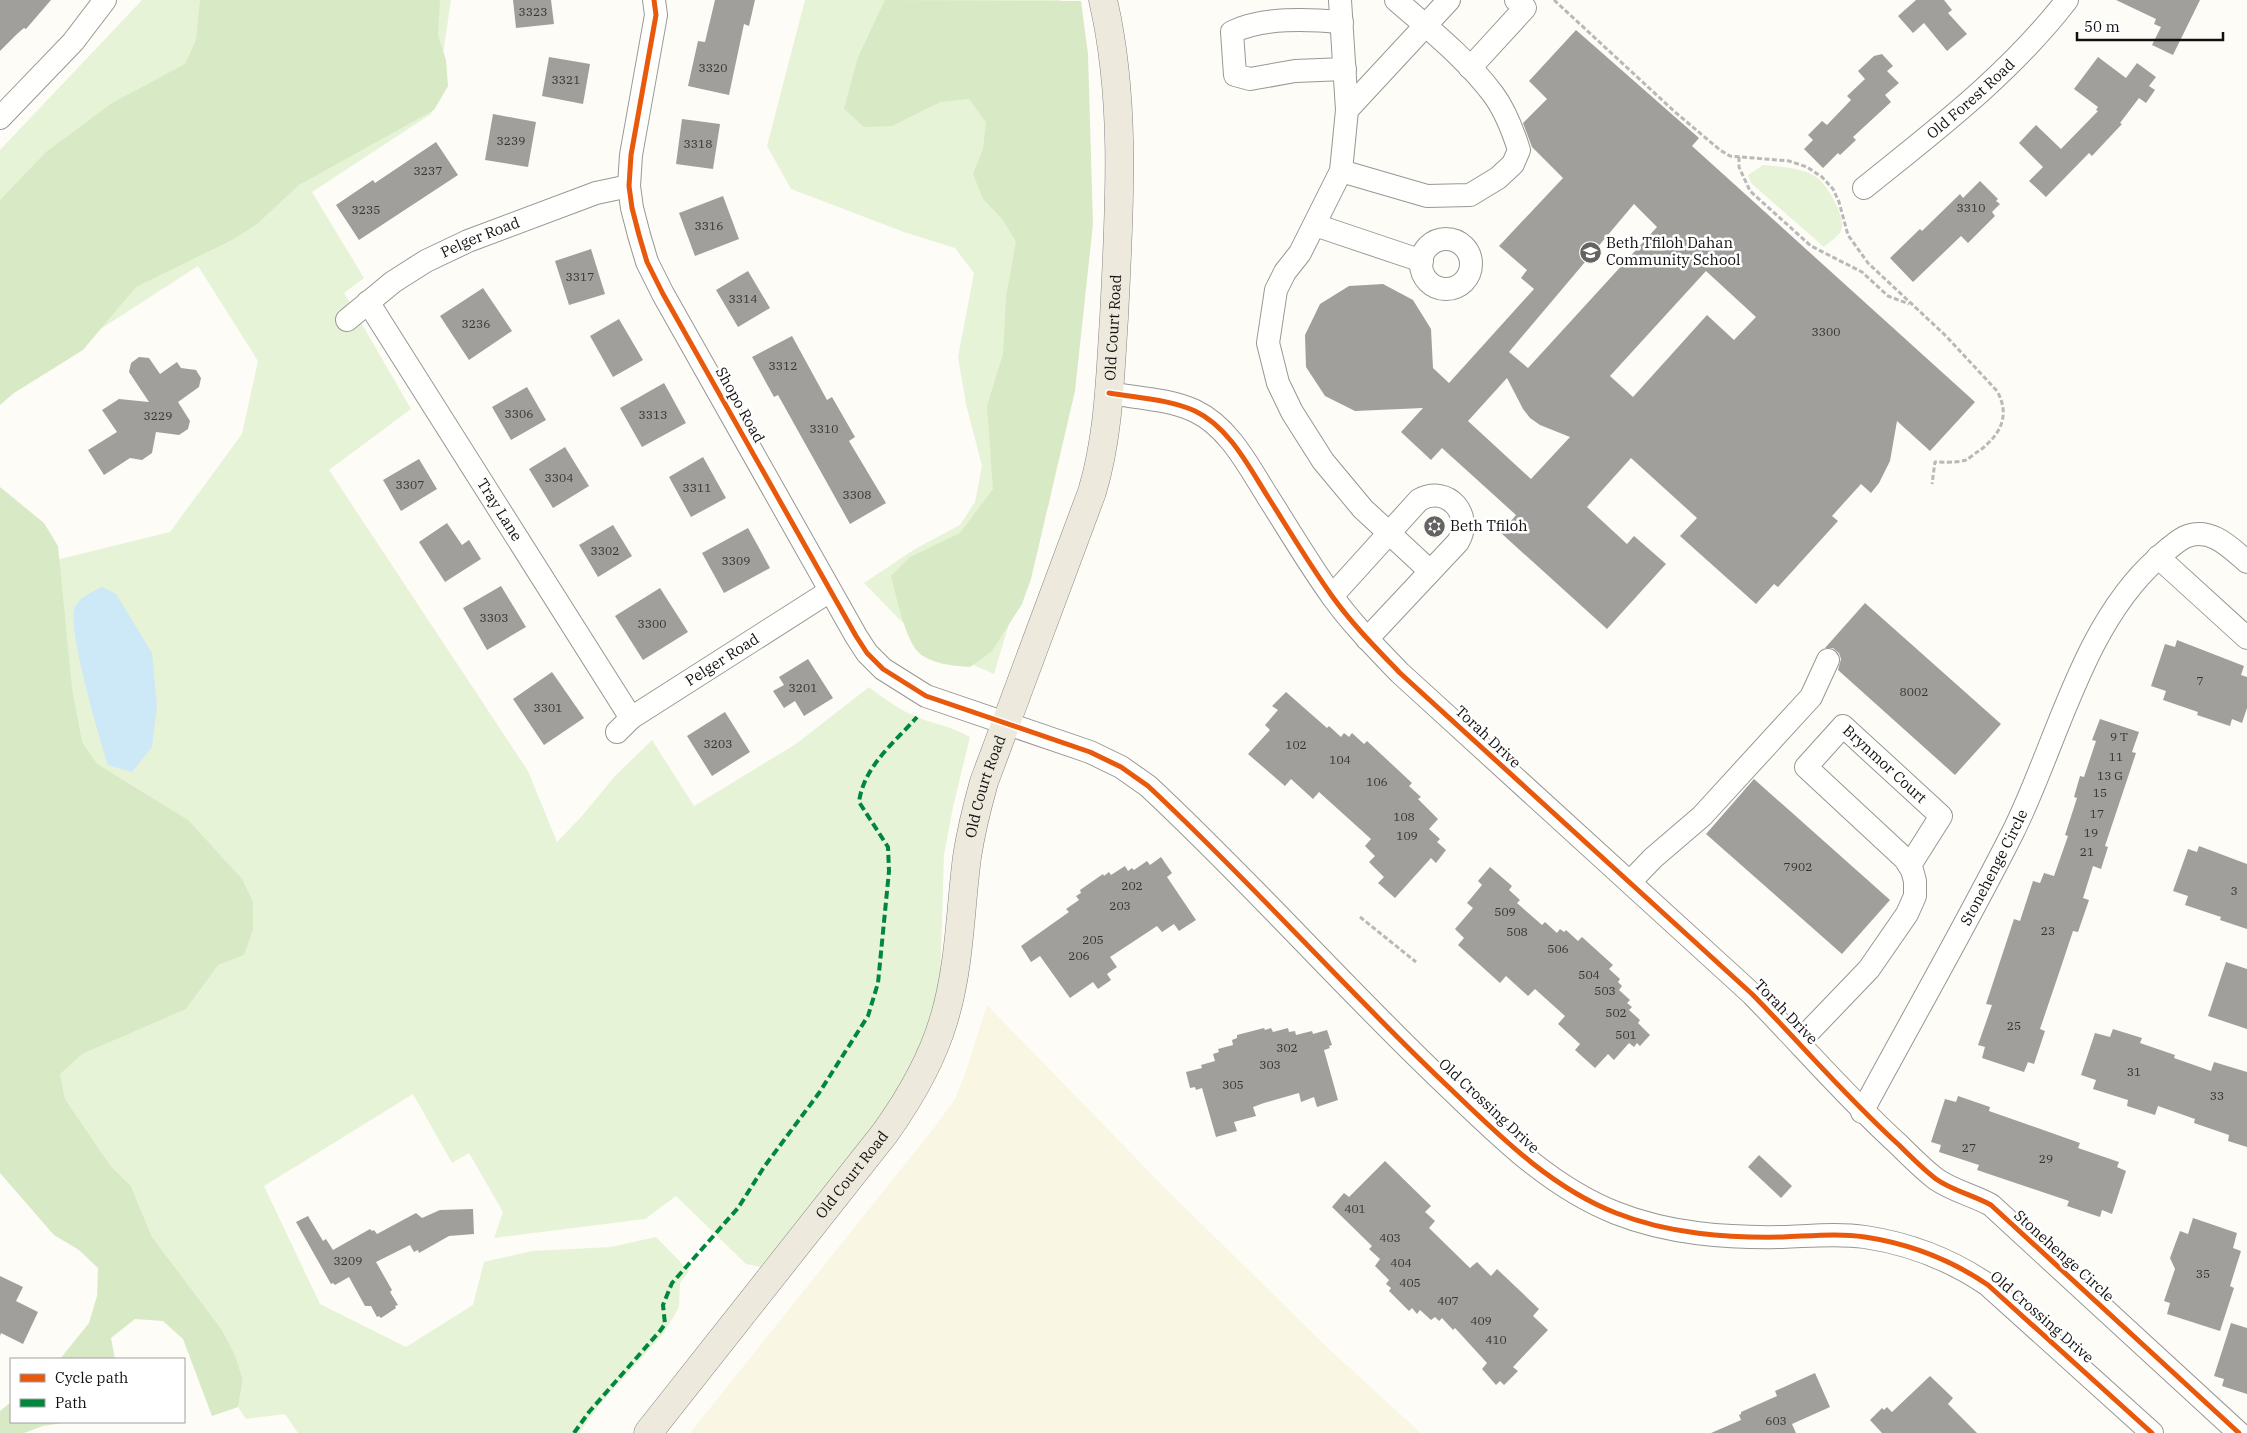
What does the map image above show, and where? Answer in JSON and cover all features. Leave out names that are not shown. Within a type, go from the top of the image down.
[{"type":"main road","name":"Old Court Road","points":[[648,1433],[900,1112],[927,1064],[944,1018],[955,972],[967,856],[974,816],[1005,724],[1098,474],[1109,393],[1116,282],[1118,144],[1113,67],[1103,0]]},
{"type":"street","points":[[0,118],[73,42],[105,0]]},
{"type":"street","name":"Shopo Road","points":[[654,0],[656,15],[631,155],[629,186],[632,208],[647,262],[663,294],[830,591],[867,653],[883,670],[926,696],[1005,724]]},
{"type":"street","points":[[1341,171],[1427,196],[1470,194],[1498,178],[1513,164],[1519,150],[1514,133],[1494,95],[1470,68],[1396,0]]},
{"type":"street","points":[[1347,110],[1449,0]]},
{"type":"street","points":[[1470,68],[1525,8],[1516,0]]},
{"type":"street","name":"Old Forest Road","points":[[1864,188],[1964,107],[2013,63],[2044,30],[2067,0]]},
{"type":"street","points":[[1344,69],[1295,71],[1250,79],[1234,76],[1232,32],[1248,24],[1318,20],[1341,11],[1347,110],[1341,171],[1315,226],[1276,290],[1268,343],[1271,364],[1288,404],[1312,444],[1363,510],[1430,571]]},
{"type":"street","name":"Pelger Road","points":[[347,320],[368,302],[426,262],[468,241],[596,193],[629,186]]},
{"type":"street","points":[[1315,226],[1422,261]]},
{"type":"street","name":"Tray Lane","points":[[368,302],[624,725]]},
{"type":"street","name":"Torah Drive","points":[[1109,393],[1167,402],[1195,411],[1214,423],[1246,462],[1332,596],[1367,639],[1513,778],[1752,994],[1799,1042],[1862,1112]]},
{"type":"street","points":[[1332,596],[1419,500],[1428,495],[1439,495],[1448,498],[1456,506],[1463,519],[1463,532],[1458,542],[1367,639]]},
{"type":"street","name":"Stonehenge Circle","points":[[2239,1433],[1990,1206],[1979,1199],[1951,1189],[1935,1178],[1862,1112],[2014,831],[2078,678],[2110,615],[2132,583],[2174,543],[2187,536],[2199,534],[2214,536],[2227,543],[2247,562]]},
{"type":"street","points":[[2158,557],[2247,638]]},
{"type":"street","name":"Pelger Road","points":[[624,725],[830,591]]},
{"type":"street","points":[[1630,882],[1702,816],[1811,697],[1828,660]]},
{"type":"street","name":"Old Crossing Drive","points":[[1005,724],[1090,752],[1121,767],[1148,786],[1419,1058],[1502,1137],[1543,1172],[1579,1195],[1615,1213],[1650,1225],[1685,1231],[1726,1236],[1783,1237],[1822,1235],[1863,1237],[1900,1244],[1932,1254],[1963,1267],[1988,1285],[2152,1433]]},
{"type":"street","name":"Brynmor Court","points":[[1844,726],[1941,816],[1910,866],[1905,859],[1806,767],[1844,726]]},
{"type":"street","points":[[1799,1042],[1869,969],[1907,914],[1915,896],[1915,881],[1910,866]]},
{"type":"path","points":[[1554,0],[1712,144],[1730,156],[1789,162],[1807,167],[1822,177],[1833,189],[1839,202],[1848,235],[1868,263],[1946,336],[1986,377],[2002,401],[2003,421],[1990,442],[1966,460],[1935,462],[1932,484]]},
{"type":"path","points":[[1739,157],[1739,167],[1750,191],[1811,246],[1862,272],[1888,296],[1912,305]]},
{"type":"path","points":[[1360,917],[1416,962]]},
{"type":"shaded area","points":[[987,1005],[1165,1188],[1330,1350],[1421,1433],[690,1433],[955,1099]]},
{"type":"green space","points":[[142,0],[451,0],[437,95],[431,114],[312,192],[364,278],[344,293],[411,409],[329,470],[528,771],[557,842],[582,816],[615,776],[652,740],[694,806],[796,744],[869,687],[892,704],[912,715],[970,737],[953,807],[944,855],[940,988],[923,1039],[903,1081],[872,1133],[760,1267],[746,1264],[676,1196],[645,1219],[494,1238],[503,1212],[469,1153],[452,1163],[413,1094],[264,1186],[320,1304],[406,1347],[473,1305],[484,1262],[532,1251],[611,1247],[656,1237],[689,1271],[680,1283],[679,1307],[664,1333],[602,1402],[579,1433],[298,1433],[285,1414],[246,1419],[238,1407],[243,1380],[235,1355],[222,1330],[152,1237],[131,1186],[110,1165],[65,1099],[60,1075],[52,561],[170,532],[242,434],[258,361],[198,266],[0,394],[0,150]]},
{"type":"green space","points":[[200,0],[440,0],[438,35],[446,60],[448,86],[434,110],[299,185],[257,224],[234,239],[136,287],[83,350],[14,393],[0,405],[0,200],[46,152],[112,103],[185,64],[196,40]]},
{"type":"green space","points":[[805,0],[1060,0],[1074,370],[1049,504],[1025,570],[994,674],[967,662],[901,621],[864,583],[915,549],[960,525],[975,502],[982,466],[966,404],[958,357],[974,273],[955,248],[904,232],[791,189],[767,146]]},
{"type":"green space","points":[[885,0],[1081,1],[1088,54],[1093,224],[1075,391],[1031,579],[1022,604],[992,651],[970,667],[936,662],[918,652],[913,646],[905,627],[891,576],[910,557],[960,533],[993,489],[987,406],[1003,354],[1006,297],[1016,242],[1003,220],[983,199],[973,174],[983,149],[986,122],[969,99],[940,102],[892,126],[864,127],[844,109],[858,57]]},
{"type":"green space","points":[[1763,165],[1798,169],[1816,177],[1825,186],[1839,210],[1842,225],[1838,235],[1824,247],[1751,183],[1748,175]]},
{"type":"green space","points":[[0,487],[44,523],[58,546],[72,688],[82,742],[97,764],[188,820],[242,879],[253,902],[253,929],[244,955],[218,965],[186,1009],[82,1054],[60,1074],[65,1099],[110,1165],[131,1186],[152,1237],[222,1330],[235,1355],[243,1380],[238,1407],[212,1416],[183,1339],[163,1321],[135,1319],[111,1338],[115,1358],[61,1358],[89,1323],[97,1296],[98,1268],[79,1250],[54,1235],[0,1173]]},
{"type":"green space","points":[[10,1403],[10,1423],[62,1423],[43,1426],[24,1433],[0,1433],[0,1411]]},
{"type":"water","points":[[102,587],[116,594],[152,653],[157,706],[152,747],[132,772],[108,765],[85,684],[75,636],[74,618],[77,603]]},
{"type":"building","points":[[0,0],[51,0],[26,29],[24,28],[0,51]]},
{"type":"building","points":[[513,0],[551,0],[554,24],[516,28]]},
{"type":"building","points":[[715,0],[755,0],[749,26],[744,24],[729,95],[688,86],[698,41],[705,42]]},
{"type":"building","points":[[1916,0],[1944,0],[1952,10],[1948,13],[1967,34],[1947,51],[1924,23],[1913,33],[1898,16]]},
{"type":"building","points":[[2116,0],[2200,0],[2173,55],[2152,45],[2161,27],[2154,24],[2156,19]]},
{"type":"building","points":[[1576,30],[1699,138],[1692,146],[1975,402],[1930,451],[1897,421],[1890,461],[1879,483],[1871,493],[1861,484],[1832,516],[1838,521],[1778,587],[1774,584],[1756,604],[1680,536],[1697,518],[1631,458],[1587,507],[1627,544],[1634,536],[1666,564],[1607,629],[1501,533],[1516,515],[1442,448],[1431,460],[1401,432],[1423,408],[1355,411],[1325,396],[1306,367],[1305,335],[1320,304],[1349,286],[1383,284],[1413,300],[1431,329],[1433,368],[1449,383],[1534,289],[1521,278],[1527,270],[1499,246],[1563,178],[1532,147],[1523,123],[1547,99],[1529,81]],"holes":[[[1634,204],[1657,227],[1528,368],[1509,352]],[[1706,271],[1756,317],[1734,340],[1707,315],[1633,397],[1610,376]],[[1507,378],[1523,409],[1530,418],[1540,425],[1570,437],[1531,479],[1468,421]]]},
{"type":"building","points":[[1882,54],[1893,66],[1887,71],[1899,83],[1885,95],[1891,102],[1853,137],[1856,140],[1840,155],[1838,153],[1823,168],[1804,149],[1813,140],[1808,135],[1822,121],[1827,125],[1851,100],[1847,96],[1865,79],[1858,71],[1874,56]]},
{"type":"building","points":[[549,57],[590,64],[583,104],[542,96]]},
{"type":"building","points":[[2098,57],[2126,78],[2137,63],[2156,77],[2149,86],[2155,90],[2146,103],[2139,98],[2120,123],[2122,124],[2092,156],[2089,153],[2046,197],[2029,181],[2043,167],[2019,143],[2036,125],[2061,149],[2098,111],[2096,110],[2098,107],[2074,89]]},
{"type":"building","points":[[493,114],[536,122],[528,167],[485,160]]},
{"type":"building","points":[[682,119],[720,124],[713,169],[676,164]]},
{"type":"building","points":[[436,142],[458,175],[359,240],[336,205],[373,180],[375,183]]},
{"type":"building","points":[[1980,181],[1998,199],[1996,201],[2000,204],[1992,212],[1995,216],[1968,243],[1961,236],[1913,282],[1890,258],[1920,229],[1922,231],[1960,194],[1963,198]]},
{"type":"building","points":[[723,196],[739,239],[695,256],[679,213]]},
{"type":"building","points":[[591,249],[605,294],[569,305],[555,261]]},
{"type":"building","points":[[748,271],[770,308],[738,327],[716,290]]},
{"type":"building","points":[[483,288],[512,331],[469,360],[440,316]]},
{"type":"building","points":[[619,319],[643,360],[613,377],[590,336]]},
{"type":"building","points":[[792,336],[827,400],[832,397],[855,437],[849,441],[886,503],[850,524],[778,395],[774,397],[752,357]]},
{"type":"building","points":[[139,357],[149,358],[160,374],[177,362],[181,368],[196,370],[201,378],[199,387],[178,402],[190,421],[188,429],[179,435],[156,432],[152,453],[142,460],[130,458],[104,475],[88,450],[117,432],[102,410],[119,399],[149,402],[129,372],[131,363]]},
{"type":"building","points":[[664,383],[686,423],[642,447],[620,408]]},
{"type":"building","points":[[527,387],[546,420],[511,440],[492,407]]},
{"type":"building","points":[[565,447],[589,486],[553,508],[529,469]]},
{"type":"building","points":[[703,457],[726,498],[691,517],[669,477]]},
{"type":"building","points":[[419,459],[437,489],[401,511],[383,480]]},
{"type":"building","points":[[447,523],[462,545],[469,540],[481,559],[445,582],[419,542]]},
{"type":"building","points":[[613,525],[632,556],[598,577],[579,545]]},
{"type":"building","points":[[748,528],[770,568],[724,593],[702,553]]},
{"type":"building","points":[[501,586],[526,627],[487,650],[463,608]]},
{"type":"building","points":[[660,588],[688,632],[643,660],[615,616]]},
{"type":"building","points":[[1865,603],[2001,724],[1955,775],[1838,670],[1841,659],[1839,653],[1833,648],[1825,648]]},
{"type":"building","points":[[2177,640],[2244,666],[2241,675],[2247,677],[2247,708],[2242,723],[2232,719],[2230,726],[2197,715],[2198,712],[2163,700],[2166,691],[2151,686],[2165,644],[2175,647]]},
{"type":"building","points":[[808,659],[833,698],[804,716],[795,701],[784,708],[773,691],[784,685],[779,677]]},
{"type":"building","points":[[552,672],[584,718],[544,745],[513,699]]},
{"type":"building","points":[[1286,692],[1327,728],[1329,726],[1341,737],[1344,733],[1349,737],[1352,733],[1364,744],[1367,741],[1412,783],[1409,786],[1421,797],[1418,799],[1438,819],[1429,829],[1440,839],[1437,842],[1446,850],[1436,863],[1431,858],[1395,898],[1378,883],[1384,877],[1369,862],[1375,856],[1365,846],[1371,839],[1319,792],[1313,799],[1291,779],[1285,786],[1248,754],[1270,730],[1265,725],[1278,710],[1272,706]]},
{"type":"building","points":[[725,712],[750,752],[712,776],[687,736]]},
{"type":"building","points":[[2100,719],[2139,732],[2132,752],[2136,753],[2105,846],[2108,847],[2101,869],[2093,866],[2083,898],[2089,900],[2078,932],[2073,931],[2040,1029],[2045,1031],[2034,1064],[2028,1062],[2024,1072],[1982,1058],[1985,1047],[1978,1045],[1992,1005],[1986,1004],[2014,919],[2020,921],[2033,881],[2040,883],[2044,873],[2054,876],[2068,836],[2065,835],[2077,798],[2074,797],[2080,776],[2084,777],[2096,741],[2092,740]]},
{"type":"building","points":[[1754,779],[1890,900],[1842,954],[1706,834]]},
{"type":"building","points":[[2199,846],[2247,864],[2247,929],[2220,920],[2221,917],[2185,905],[2188,896],[2173,891],[2188,849],[2197,852]]},
{"type":"building","points":[[1161,857],[1172,873],[1167,877],[1196,920],[1179,931],[1174,924],[1162,932],[1157,926],[1110,957],[1117,967],[1107,974],[1111,980],[1098,989],[1093,982],[1070,998],[1040,956],[1031,962],[1021,946],[1069,912],[1066,909],[1079,900],[1076,896],[1081,893],[1080,890],[1103,874],[1104,876],[1109,872],[1111,875],[1125,866],[1128,871],[1132,868],[1134,870],[1147,861],[1150,865]]},
{"type":"building","points":[[1490,867],[1512,886],[1509,890],[1520,900],[1517,903],[1542,925],[1545,922],[1557,933],[1560,929],[1564,932],[1566,930],[1578,941],[1582,937],[1613,965],[1609,969],[1620,979],[1618,982],[1622,986],[1619,990],[1630,1000],[1627,1003],[1632,1007],[1629,1010],[1640,1020],[1638,1023],[1650,1035],[1640,1046],[1637,1043],[1634,1047],[1629,1043],[1614,1060],[1608,1054],[1595,1068],[1575,1050],[1580,1044],[1558,1024],[1565,1016],[1535,989],[1528,996],[1506,976],[1500,983],[1458,945],[1464,938],[1455,929],[1473,908],[1467,903],[1482,885],[1478,881]]},
{"type":"building","points":[[2226,962],[2247,969],[2247,1029],[2208,1016]]},
{"type":"building","points":[[1264,1028],[1265,1030],[1271,1028],[1273,1032],[1288,1028],[1289,1032],[1295,1031],[1296,1035],[1312,1031],[1313,1034],[1327,1030],[1332,1045],[1324,1050],[1338,1100],[1317,1107],[1314,1097],[1301,1102],[1299,1093],[1264,1103],[1253,1107],[1256,1116],[1234,1122],[1237,1131],[1216,1137],[1202,1088],[1196,1090],[1195,1087],[1190,1088],[1186,1072],[1202,1068],[1201,1065],[1215,1061],[1213,1054],[1219,1052],[1218,1049],[1233,1045],[1232,1040],[1237,1038],[1237,1035]]},
{"type":"building","points":[[2113,1029],[2142,1038],[2140,1043],[2175,1055],[2174,1058],[2211,1071],[2214,1062],[2247,1072],[2247,1147],[2228,1141],[2229,1135],[2194,1123],[2195,1119],[2158,1106],[2155,1115],[2127,1106],[2128,1100],[2093,1089],[2096,1080],[2081,1075],[2095,1033],[2110,1037]]},
{"type":"building","points":[[1958,1096],[1990,1107],[1989,1111],[2080,1143],[2078,1148],[2119,1162],[2117,1167],[2126,1171],[2112,1214],[2102,1210],[2100,1217],[2067,1206],[2069,1201],[1977,1170],[1979,1165],[1939,1152],[1941,1145],[1931,1142],[1945,1099],[1956,1102]]},
{"type":"building","points":[[1759,1155],[1792,1186],[1781,1198],[1748,1167]]},
{"type":"building","points":[[1385,1161],[1431,1206],[1425,1212],[1435,1221],[1429,1228],[1470,1268],[1477,1262],[1491,1276],[1497,1269],[1539,1309],[1533,1316],[1548,1330],[1513,1367],[1518,1371],[1504,1385],[1500,1381],[1496,1385],[1482,1369],[1487,1363],[1455,1328],[1453,1330],[1442,1318],[1439,1321],[1435,1317],[1431,1320],[1420,1310],[1417,1314],[1412,1308],[1409,1311],[1389,1291],[1391,1288],[1386,1284],[1389,1280],[1375,1266],[1380,1259],[1369,1249],[1372,1246],[1332,1207],[1344,1193],[1349,1197]]},
{"type":"building","points":[[473,1209],[474,1234],[449,1236],[419,1253],[418,1250],[414,1252],[410,1245],[376,1262],[398,1305],[381,1318],[377,1317],[371,1306],[365,1306],[349,1277],[335,1285],[331,1284],[296,1222],[308,1216],[323,1241],[326,1239],[333,1250],[370,1229],[374,1230],[377,1234],[416,1213],[422,1218],[440,1210]]},
{"type":"building","points":[[2193,1218],[2237,1233],[2233,1248],[2241,1251],[2230,1286],[2234,1288],[2220,1331],[2167,1314],[2170,1303],[2164,1301],[2175,1269],[2170,1258],[2180,1231],[2188,1234]]},
{"type":"building","points":[[0,1276],[23,1287],[16,1301],[38,1312],[23,1344],[1,1333],[0,1336]]},
{"type":"building","points":[[2231,1323],[2247,1328],[2247,1394],[2222,1386],[2224,1379],[2214,1376]]},
{"type":"building","points":[[1815,1373],[1830,1407],[1792,1424],[1796,1433],[1711,1433],[1741,1420],[1739,1415],[1741,1412],[1777,1396],[1775,1391]]},
{"type":"building","points":[[1930,1376],[1953,1398],[1948,1404],[1977,1433],[1882,1433],[1870,1420],[1882,1408],[1884,1410],[1887,1407],[1892,1412]]},
{"type":"marked path","points":[[574,1433],[589,1412],[665,1324],[663,1305],[672,1283],[738,1208],[764,1167],[819,1093],[868,1016],[878,983],[889,871],[888,847],[859,802],[862,789],[873,766],[917,717]]},
{"type":"cycle path","points":[[654,0],[656,15],[631,155],[629,186],[632,208],[647,262],[663,294],[856,636],[867,653],[883,669],[926,696],[1090,752],[1121,767],[1148,786],[1222,857],[1365,1005],[1438,1077],[1521,1154],[1566,1187],[1616,1213],[1657,1226],[1677,1230],[1741,1237],[1835,1235],[1865,1237],[1914,1248],[1945,1260],[1988,1285],[2152,1433]]},
{"type":"cycle path","points":[[1109,393],[1164,401],[1185,407],[1207,418],[1218,427],[1246,461],[1332,596],[1356,626],[1400,673],[1752,994],[1861,1109],[1922,1167],[1943,1183],[1991,1205],[2239,1433]]},
{"type":"place","name":"Beth Tfiloh Dahan Community School","points":[[1590,252]]},
{"type":"place","name":"Beth Tfiloh","points":[[1434,526]]}]
